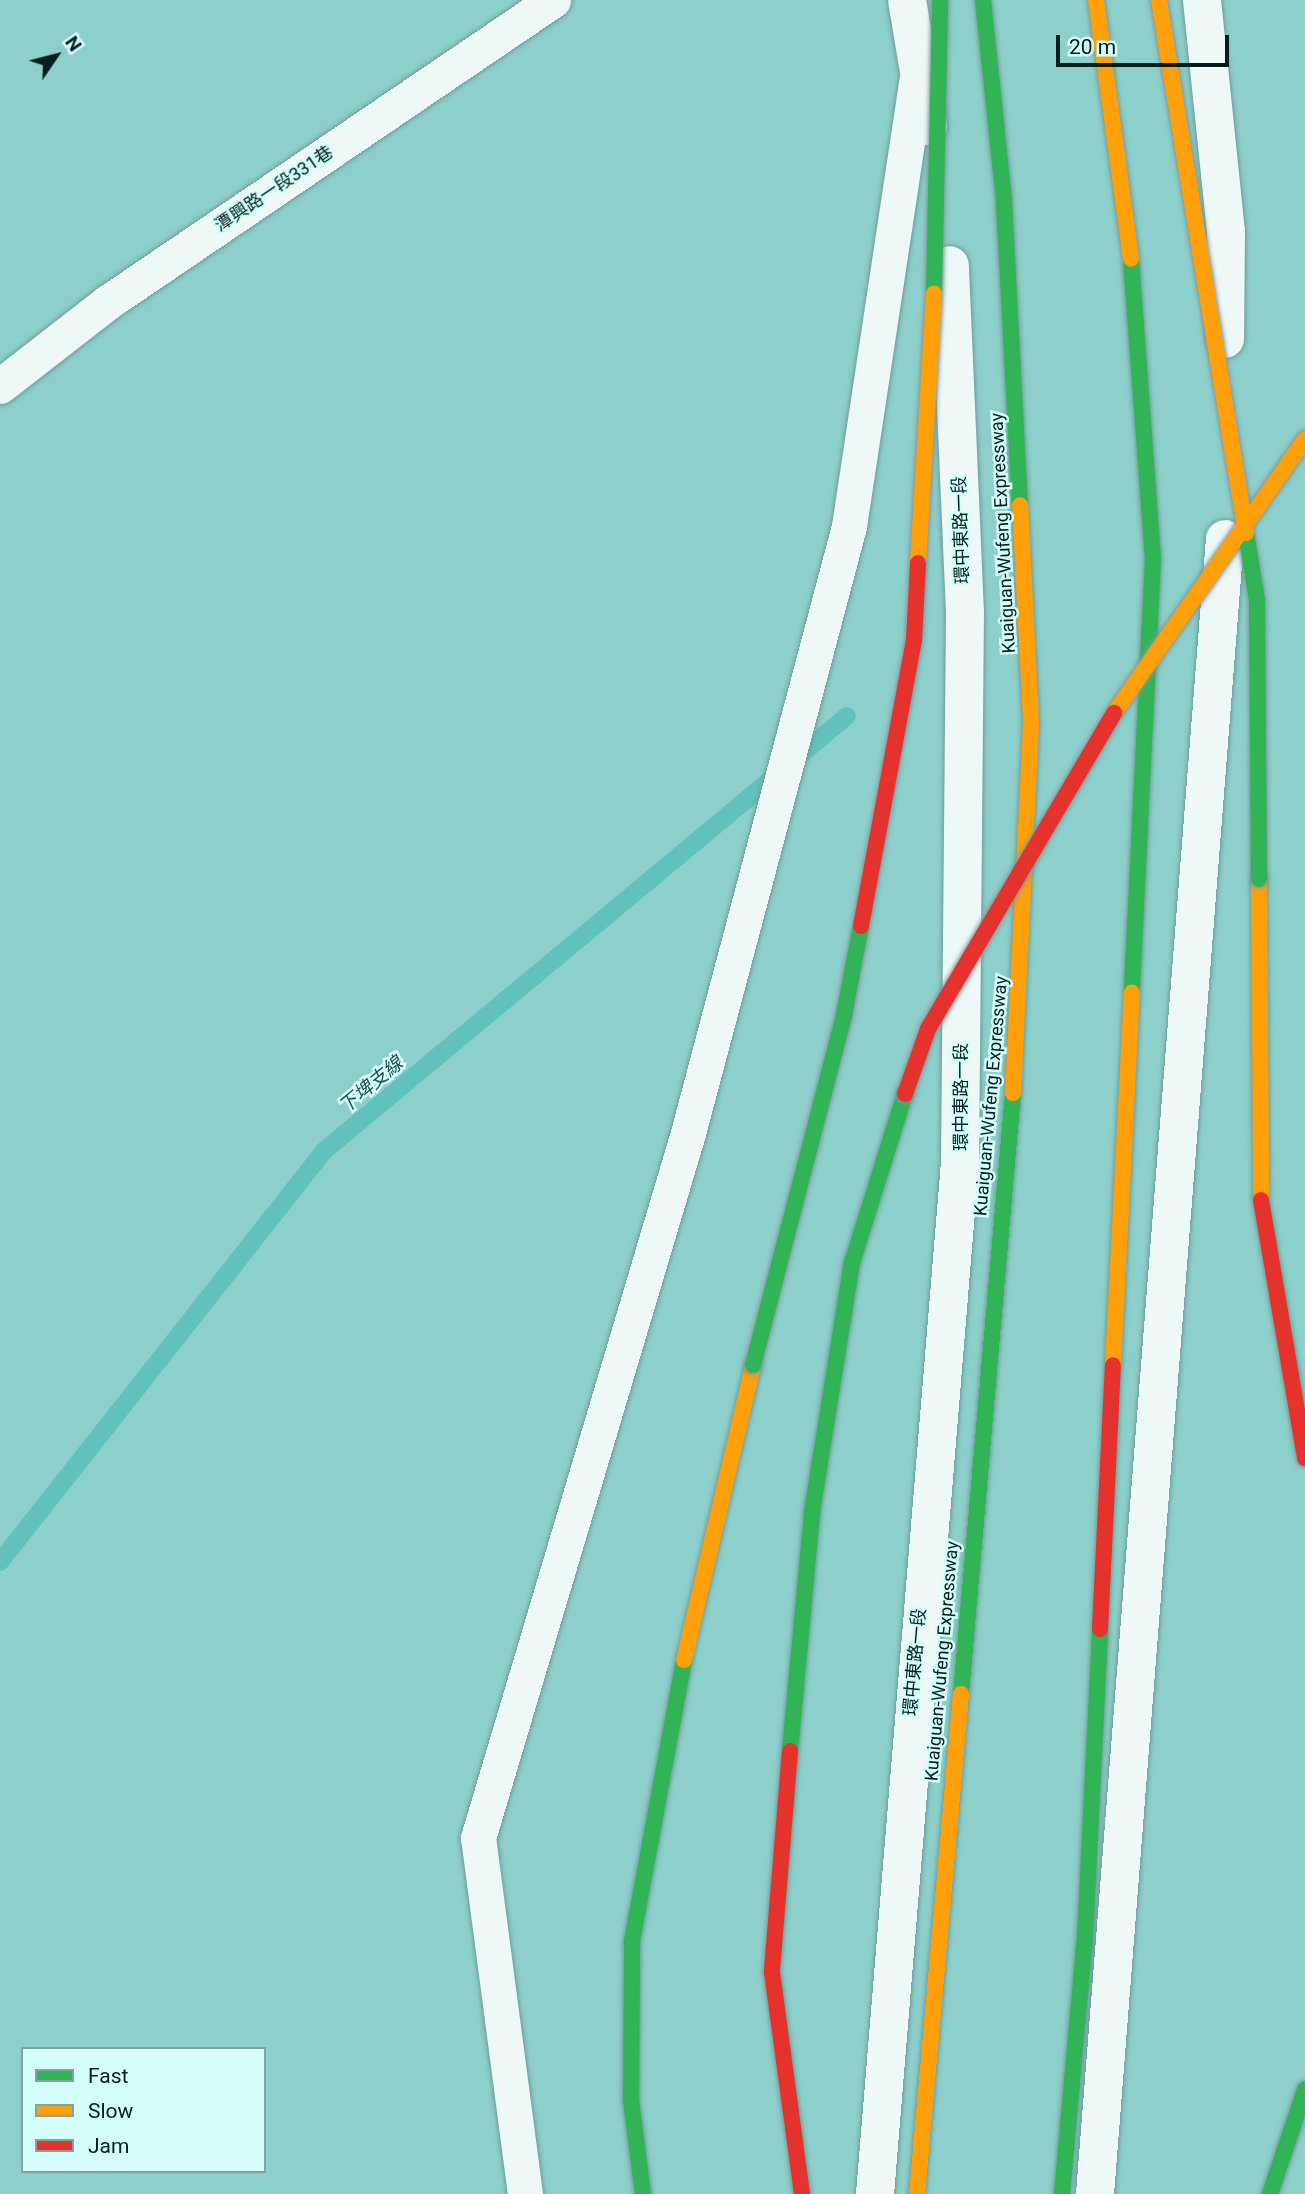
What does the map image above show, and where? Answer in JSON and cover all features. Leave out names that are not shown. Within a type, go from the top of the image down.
[{"type":"highway","points":[[643,2194],[631,2100],[632,1941],[685,1656],[845,1015],[914,640],[935,272],[940,0]]},
{"type":"highway","name":"Kuaiguan-Wufeng Expressway","points":[[917,2194],[1017,1049],[1031,721],[1004,201],[983,0]]},
{"type":"highway","points":[[1062,2194],[1085,1938],[1153,559],[1129,227],[1096,0]]},
{"type":"highway","points":[[1159,0],[1257,600],[1257,1177],[1305,1458]]},
{"type":"highway","points":[[802,2194],[772,1972],[812,1511],[852,1263],[928,1028],[1089,748],[1305,439]]},
{"type":"highway","points":[[1270,2194],[1305,2090]]},
{"type":"street","name":"環中東路一段","points":[[875,2194],[960,1162],[964,599],[949,252],[907,0]]},
{"type":"street","points":[[1095,2194],[1225,554],[1226,231],[1202,0]]},
{"type":"lane","name":"潭興路一段331巷","points":[[0,386],[108,302],[553,0]]},
{"type":"lane","points":[[524,2194],[478,1838],[688,1133],[849,526],[918,67]]},
{"type":"waterway","name":"下埤支線","points":[[0,1562],[324,1151],[847,716]]},
{"type":"traffic: fast","points":[[934,293],[940,0]]},
{"type":"traffic: fast","points":[[983,0],[1004,201],[1020,505]]},
{"type":"traffic: fast","points":[[1131,259],[1153,559],[1132,992]]},
{"type":"traffic: fast","points":[[1246,533],[1257,600],[1259,879]]},
{"type":"traffic: fast","points":[[753,1365],[844,1015],[861,926]]},
{"type":"traffic: fast","points":[[961,1694],[1013,1093]]},
{"type":"traffic: fast","points":[[790,1751],[812,1512],[852,1263],[905,1094]]},
{"type":"traffic: fast","points":[[1062,2194],[1085,1938],[1100,1629]]},
{"type":"traffic: fast","points":[[643,2194],[631,2100],[632,1941],[684,1660]]},
{"type":"traffic: fast","points":[[1270,2194],[1305,2090]]},
{"type":"traffic: slow","points":[[1096,0],[1131,259]]},
{"type":"traffic: slow","points":[[1159,0],[1246,533]]},
{"type":"traffic: slow","points":[[918,563],[934,293]]},
{"type":"traffic: slow","points":[[1114,713],[1305,439]]},
{"type":"traffic: slow","points":[[1013,1093],[1031,721],[1020,505]]},
{"type":"traffic: slow","points":[[1259,879],[1261,1200]]},
{"type":"traffic: slow","points":[[1113,1365],[1132,992]]},
{"type":"traffic: slow","points":[[684,1660],[753,1365]]},
{"type":"traffic: slow","points":[[917,2194],[961,1694]]},
{"type":"traffic: jam","points":[[861,926],[914,640],[918,563]]},
{"type":"traffic: jam","points":[[905,1094],[928,1029],[1114,713]]},
{"type":"traffic: jam","points":[[1261,1200],[1305,1458]]},
{"type":"traffic: jam","points":[[1100,1629],[1113,1365]]},
{"type":"traffic: jam","points":[[790,1751],[772,1972],[802,2194]]}]
